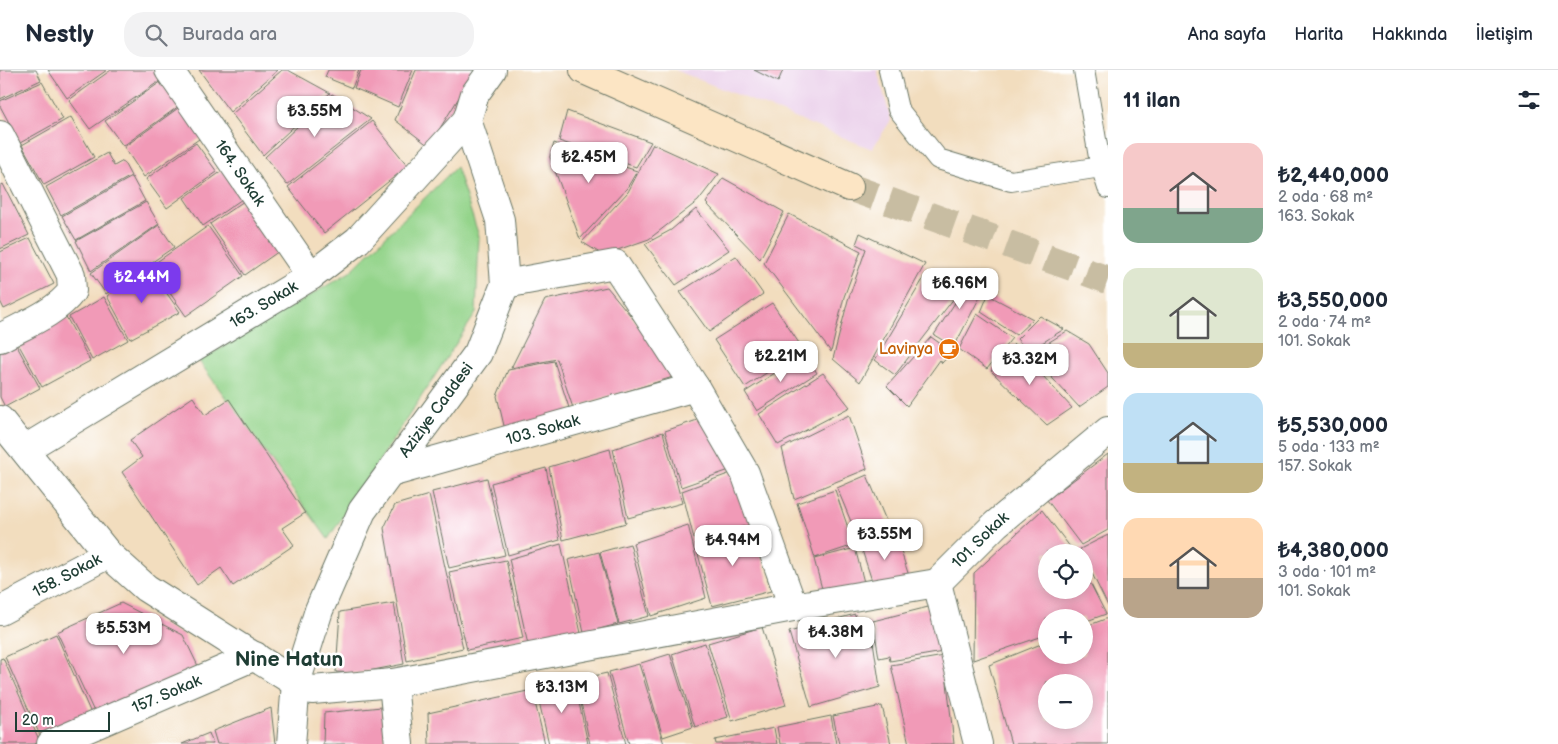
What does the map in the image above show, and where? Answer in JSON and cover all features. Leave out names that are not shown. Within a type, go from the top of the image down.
[{"type":"main road","points":[[584,70],[849,187]]},
{"type":"street","name":"164. Sokak","points":[[169,70],[311,276]]},
{"type":"street","points":[[468,120],[475,94],[492,70]]},
{"type":"street","points":[[889,70],[898,109],[938,159],[1011,181],[1101,167]]},
{"type":"street","points":[[1084,75],[1101,167],[1108,188]]},
{"type":"street","name":"163. Sokak","points":[[25,449],[311,276],[358,240],[468,120]]},
{"type":"street","name":"Aziziye Caddesi","points":[[291,744],[296,683],[319,610],[362,511],[478,353],[505,284],[500,220],[468,120]]},
{"type":"street","points":[[0,338],[54,308],[66,300],[72,291],[70,275],[4,153]]},
{"type":"street","points":[[505,284],[615,264],[695,387],[746,473],[793,607]]},
{"type":"street","name":"103. Sokak","points":[[390,473],[695,387]]},
{"type":"street","points":[[0,420],[108,554],[146,588],[296,683],[312,690],[393,683],[793,607],[937,583],[978,744]]},
{"type":"street","name":"101. Sokak","points":[[937,583],[996,524],[1108,431]]},
{"type":"street","name":"158. Sokak","points":[[0,610],[108,554]]},
{"type":"street","name":"157. Sokak","points":[[51,744],[254,656]]},
{"type":"street","points":[[393,683],[399,744]]},
{"type":"shaded area","points":[[675,70],[877,70],[891,120],[872,149]]},
{"type":"green space","points":[[456,167],[479,236],[476,313],[328,539],[199,361],[350,272]]},
{"type":"building","points":[[0,70],[36,70],[41,80],[0,99]]},
{"type":"building","points":[[48,70],[107,70],[67,98]]},
{"type":"building","points":[[111,70],[154,70],[161,80],[90,129],[69,100]]},
{"type":"building","points":[[199,70],[278,70],[230,112]]},
{"type":"building","points":[[282,70],[288,70],[330,93],[263,155],[232,114]]},
{"type":"building","points":[[328,70],[359,70],[352,88],[325,77]]},
{"type":"building","points":[[361,70],[413,70],[398,107],[354,88]]},
{"type":"building","points":[[416,70],[476,70],[429,146],[395,120]]},
{"type":"building","points":[[754,70],[783,70],[778,82]]},
{"type":"building","points":[[162,81],[179,106],[123,146],[105,121]]},
{"type":"building","points":[[42,82],[63,119],[20,143],[0,106],[0,101]]},
{"type":"building","points":[[332,94],[371,119],[287,185],[265,157]]},
{"type":"building","points":[[181,106],[202,137],[144,177],[124,147]]},
{"type":"building","points":[[567,111],[651,142],[636,167],[559,141]]},
{"type":"building","points":[[71,117],[94,157],[44,185],[22,145]]},
{"type":"building","points":[[372,121],[408,166],[324,233],[288,187]]},
{"type":"building","points":[[196,143],[217,172],[167,208],[146,179]]},
{"type":"building","points":[[554,143],[637,171],[627,188],[580,239],[550,157]]},
{"type":"building","points":[[653,144],[719,174],[698,201],[649,239],[603,255],[582,242],[628,192]]},
{"type":"building","points":[[107,153],[114,166],[123,161],[131,176],[61,215],[46,187]]},
{"type":"building","points":[[225,169],[245,197],[203,226],[184,198]]},
{"type":"building","points":[[132,177],[145,201],[76,240],[62,216]]},
{"type":"building","points":[[723,178],[784,212],[760,259],[706,203]]},
{"type":"building","points":[[3,184],[29,235],[0,249],[0,186]]},
{"type":"building","points":[[247,199],[282,249],[245,275],[210,224]]},
{"type":"building","points":[[146,202],[159,224],[91,271],[76,241]]},
{"type":"building","points":[[696,209],[729,250],[676,285],[645,244],[671,230]]},
{"type":"building","points":[[789,214],[861,251],[844,297],[831,352],[764,263]]},
{"type":"building","points":[[159,225],[174,247],[106,294],[91,273]]},
{"type":"building","points":[[208,226],[243,276],[186,316],[151,266]]},
{"type":"building","points":[[860,233],[925,264],[860,382],[833,359],[848,300],[866,249],[856,244]]},
{"type":"building","points":[[30,238],[54,284],[4,309],[0,301],[0,252]]},
{"type":"building","points":[[736,256],[763,294],[709,332],[680,292]]},
{"type":"building","points":[[148,267],[180,312],[130,339],[107,296]]},
{"type":"building","points":[[963,274],[985,287],[954,347],[934,335],[962,292],[953,287]]},
{"type":"building","points":[[925,276],[958,293],[895,375],[875,360]]},
{"type":"building","points":[[607,287],[668,361],[673,377],[573,408],[557,359],[511,368],[545,300]]},
{"type":"building","points":[[988,295],[1033,319],[1016,335],[981,312]]},
{"type":"building","points":[[104,297],[128,340],[92,360],[69,317]]},
{"type":"building","points":[[772,303],[803,349],[745,387],[714,340]]},
{"type":"building","points":[[64,313],[90,361],[42,387],[15,338]]},
{"type":"building","points":[[977,314],[1012,338],[987,369],[959,349]]},
{"type":"building","points":[[1040,316],[1064,329],[1028,352],[1017,339]]},
{"type":"building","points":[[1067,331],[1089,344],[1108,373],[1108,387],[1079,407],[1030,354]]},
{"type":"building","points":[[931,337],[952,352],[942,363],[940,360],[907,406],[887,386]]},
{"type":"building","points":[[13,339],[40,388],[5,407],[0,397],[0,347]]},
{"type":"building","points":[[1014,344],[1072,408],[1047,425],[991,371]]},
{"type":"building","points":[[805,354],[817,373],[757,411],[745,392]]},
{"type":"building","points":[[554,361],[570,411],[505,430],[497,396],[508,370]]},
{"type":"building","points":[[823,373],[850,407],[778,445],[759,414]]},
{"type":"building","points":[[193,397],[205,415],[229,399],[305,513],[282,528],[294,545],[233,586],[221,568],[197,585],[122,472],[142,457],[130,440]]},
{"type":"building","points":[[849,415],[867,469],[794,499],[782,448]]},
{"type":"building","points":[[709,416],[738,467],[681,487],[665,431]]},
{"type":"building","points":[[663,432],[682,503],[628,518],[613,449]]},
{"type":"building","points":[[610,449],[626,523],[563,540],[549,467]]},
{"type":"building","points":[[1108,454],[1108,530],[1080,544],[1047,500]]},
{"type":"building","points":[[546,468],[560,540],[508,555],[491,483]]},
{"type":"building","points":[[739,470],[753,524],[694,539],[682,491]]},
{"type":"building","points":[[867,475],[890,530],[860,543],[837,488]]},
{"type":"building","points":[[487,478],[505,555],[449,568],[432,492]]},
{"type":"building","points":[[835,490],[854,545],[815,558],[797,503]]},
{"type":"building","points":[[429,495],[463,648],[407,661],[384,528],[395,505]]},
{"type":"building","points":[[1042,510],[1068,544],[1038,544],[1038,599],[1093,599],[1093,589],[1106,614],[1093,619],[1093,609],[1038,609],[1038,638],[973,660],[974,573]]},
{"type":"building","points":[[688,525],[706,598],[651,616],[633,543]]},
{"type":"building","points":[[754,527],[771,591],[712,606],[695,543]]},
{"type":"building","points":[[895,533],[910,579],[875,590],[860,544]]},
{"type":"building","points":[[1108,535],[1108,606],[1093,575],[1093,544],[1090,544]]},
{"type":"building","points":[[561,544],[581,633],[528,645],[509,559]]},
{"type":"building","points":[[630,544],[649,616],[619,624],[600,552]]},
{"type":"building","points":[[855,548],[866,590],[825,600],[814,559]]},
{"type":"building","points":[[599,552],[618,624],[584,633],[568,560]]},
{"type":"building","points":[[506,560],[523,638],[467,650],[449,572]]},
{"type":"building","points":[[121,603],[183,635],[198,666],[96,716],[57,632]]},
{"type":"building","points":[[394,603],[404,664],[358,673],[336,672],[340,612]]},
{"type":"building","points":[[936,605],[943,652],[890,661],[889,656],[879,658],[873,621]]},
{"type":"building","points":[[855,614],[857,624],[870,622],[880,687],[811,707],[789,632]]},
{"type":"building","points":[[1108,618],[1108,744],[1011,744],[989,665],[1038,645],[1038,664],[1093,664],[1093,624]]},
{"type":"building","points":[[762,627],[786,705],[732,721],[708,643]]},
{"type":"building","points":[[56,634],[93,718],[42,740],[5,657]]},
{"type":"building","points":[[705,643],[728,717],[695,727],[672,654]]},
{"type":"building","points":[[670,654],[693,727],[663,737],[641,663]]},
{"type":"building","points":[[944,656],[954,744],[909,744],[891,665]]},
{"type":"building","points":[[3,658],[40,742],[34,744],[0,744],[0,659]]},
{"type":"building","points":[[639,664],[664,744],[629,744],[609,672]]},
{"type":"building","points":[[607,673],[626,744],[590,744],[576,680]]},
{"type":"building","points":[[574,680],[588,744],[549,744],[536,689]]},
{"type":"building","points":[[532,690],[545,744],[429,744],[428,713]]},
{"type":"building","points":[[882,706],[891,744],[839,744],[833,716]]},
{"type":"building","points":[[381,707],[385,744],[323,744],[324,713]]},
{"type":"building","points":[[271,708],[275,744],[217,744],[213,731]]},
{"type":"building","points":[[831,716],[836,744],[780,744],[777,727]]},
{"type":"building","points":[[774,728],[777,744],[716,744],[715,740]]},
{"type":"building","points":[[209,733],[213,744],[182,744]]},
{"type":"tunnel","points":[[849,187],[1108,280]]},
{"type":"place","name":"Lavinya","points":[[949,349]]},
{"type":"district","name":"Nine Hatun","points":[[289,659]]}]
